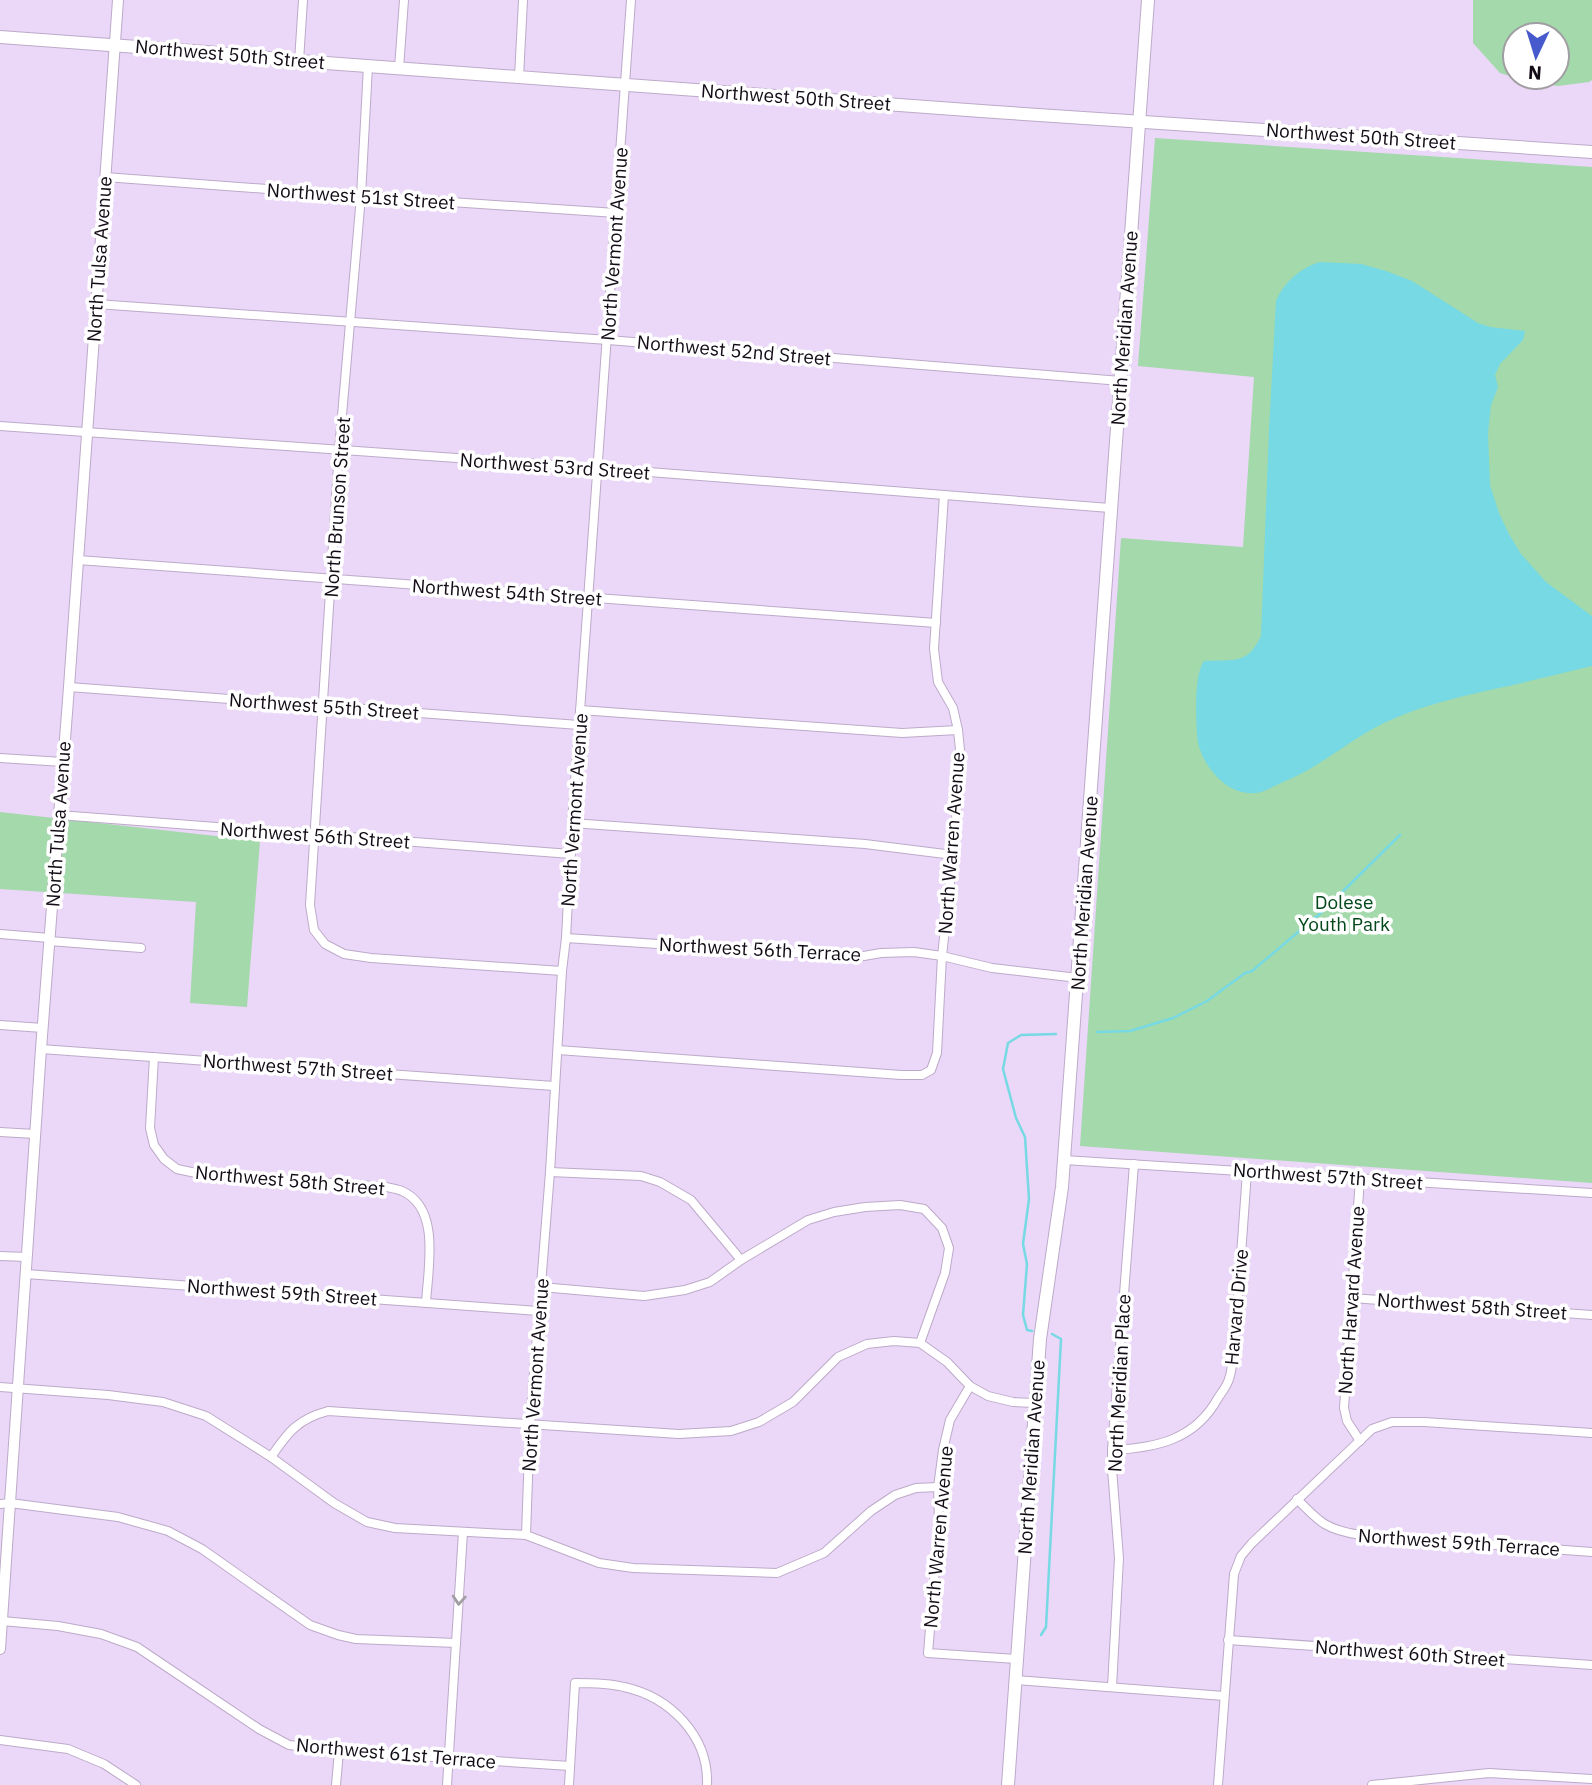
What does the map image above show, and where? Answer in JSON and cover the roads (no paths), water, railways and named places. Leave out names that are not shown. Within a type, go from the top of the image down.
[{"type":"main road","name":"North Meridian Avenue","points":[[1008,1785],[1040,1339],[1064,1160],[1148,0]]},
{"type":"main road","name":"Northwest 50th Street","points":[[0,37],[625,85],[1592,152]]},
{"type":"street","name":"North Tulsa Avenue","points":[[0,1649],[5,1504],[26,1274],[118,0]]},
{"type":"street","points":[[299,61],[303,0]]},
{"type":"street","points":[[399,68],[404,0]]},
{"type":"street","points":[[519,77],[523,0]]},
{"type":"street","points":[[625,85],[631,0]]},
{"type":"street","name":"North Brunson Street","points":[[368,66],[361,196],[339,450],[314,835],[310,905],[314,930],[326,944],[344,954],[562,971]]},
{"type":"street","name":"North Vermont Avenue","points":[[526,1535],[530,1423],[550,1172],[625,85]]},
{"type":"street","name":"Northwest 51st Street","points":[[105,177],[616,213]]},
{"type":"street","name":"Northwest 52nd Street","points":[[96,304],[608,340],[1121,381]]},
{"type":"street","name":"Northwest 53rd Street","points":[[0,426],[598,468],[1110,508]]},
{"type":"street","name":"North Warren Avenue","points":[[558,1050],[901,1075],[922,1075],[931,1070],[937,1053],[942,956],[961,760],[954,708],[938,682],[934,649],[944,495]]},
{"type":"street","name":"Northwest 54th Street","points":[[78,560],[936,623]]},
{"type":"street","name":"Northwest 55th Street","points":[[69,687],[579,725]]},
{"type":"street","points":[[580,710],[902,733],[958,730]]},
{"type":"street","points":[[0,758],[63,762]]},
{"type":"street","name":"Northwest 56th Street","points":[[59,816],[571,854]]},
{"type":"street","points":[[572,823],[865,844],[953,855]]},
{"type":"street","points":[[0,934],[141,948]]},
{"type":"street","name":"Northwest 56th Terrace","points":[[566,938],[833,956],[858,957],[914,952],[992,968],[1078,978]]},
{"type":"street","points":[[0,1025],[43,1028]]},
{"type":"street","name":"Northwest 57th Street","points":[[41,1049],[554,1086]]},
{"type":"street","name":"Northwest 58th Street","points":[[154,1057],[150,1128],[154,1145],[163,1159],[177,1169],[197,1173],[386,1187],[402,1191],[421,1207],[429,1231],[426,1303]]},
{"type":"street","points":[[0,1132],[35,1134]]},
{"type":"street","name":"Northwest 57th Street","points":[[1064,1160],[1592,1193]]},
{"type":"street","name":"North Meridian Place","points":[[1112,1687],[1119,1558],[1112,1450],[1134,1164]]},
{"type":"street","points":[[550,1172],[641,1176],[660,1182],[691,1200],[741,1260]]},
{"type":"street","name":"Harvard Drive","points":[[1112,1450],[1142,1449],[1175,1440],[1198,1424],[1212,1409],[1229,1379],[1234,1352],[1247,1172]]},
{"type":"street","name":"North Harvard Avenue","points":[[1360,1178],[1343,1408],[1346,1421],[1360,1441]]},
{"type":"street","points":[[541,1287],[644,1296],[685,1290],[710,1283],[741,1260],[808,1220],[834,1212],[900,1205],[924,1209],[942,1228],[949,1248],[945,1273],[920,1343]]},
{"type":"street","points":[[0,1256],[27,1257]]},
{"type":"street","name":"Northwest 59th Street","points":[[26,1274],[538,1311]]},
{"type":"street","name":"Northwest 58th Street","points":[[1351,1298],[1592,1315]]},
{"type":"street","points":[[271,1457],[297,1424],[328,1411],[679,1434],[731,1431],[759,1422],[793,1402],[838,1357],[867,1344],[894,1341],[920,1343],[947,1363],[970,1386],[988,1396],[1013,1402],[1035,1403]]},
{"type":"street","name":"North Warren Avenue","points":[[970,1386],[950,1420],[943,1450],[938,1487],[939,1522],[928,1653],[1016,1659]]},
{"type":"street","points":[[0,1387],[163,1402],[206,1416],[271,1457],[334,1503],[367,1522],[395,1528],[526,1535],[599,1563],[633,1568],[777,1573],[824,1553],[871,1511],[895,1495],[916,1488],[938,1487]]},
{"type":"street","points":[[1218,1785],[1232,1583],[1237,1565],[1246,1549],[1297,1499],[1372,1429],[1392,1423],[1424,1422],[1592,1433]]},
{"type":"street","name":"Northwest 59th Terrace","points":[[1297,1499],[1317,1520],[1340,1532],[1592,1552]]},
{"type":"street","points":[[5,1504],[118,1517],[168,1531],[202,1549],[310,1625],[338,1635],[356,1639],[456,1643]]},
{"type":"street","points":[[447,1785],[463,1532]]},
{"type":"street","name":"Northwest 61st Terrace","points":[[2,1621],[58,1626],[101,1634],[137,1647],[259,1729],[289,1745],[339,1751],[570,1766]]},
{"type":"street","name":"Northwest 60th Street","points":[[1228,1640],[1592,1665]]},
{"type":"street","points":[[1015,1680],[1224,1696]]},
{"type":"street","points":[[569,1785],[575,1683],[623,1686],[648,1694],[668,1707],[699,1741],[708,1773],[707,1785]]},
{"type":"street","points":[[0,1740],[68,1749],[104,1764],[136,1785]]},
{"type":"street","points":[[337,1785],[339,1751]]},
{"type":"street","points":[[1372,1785],[1489,1773],[1592,1779]]},
{"type":"waterway","points":[[1097,1032],[1130,1031],[1173,1018],[1207,1001],[1245,973],[1252,971],[1323,911],[1400,835]]},
{"type":"waterway","points":[[1032,1331],[1027,1330],[1023,1315],[1027,1264],[1023,1244],[1029,1199],[1025,1137],[1016,1118],[1003,1069],[1008,1043],[1021,1035],[1056,1034]]},
{"type":"waterway","points":[[1041,1635],[1046,1627],[1061,1339],[1052,1334]]},
{"type":"park label","name":"Dolese Youth Park","points":[[1344,913]]}]
